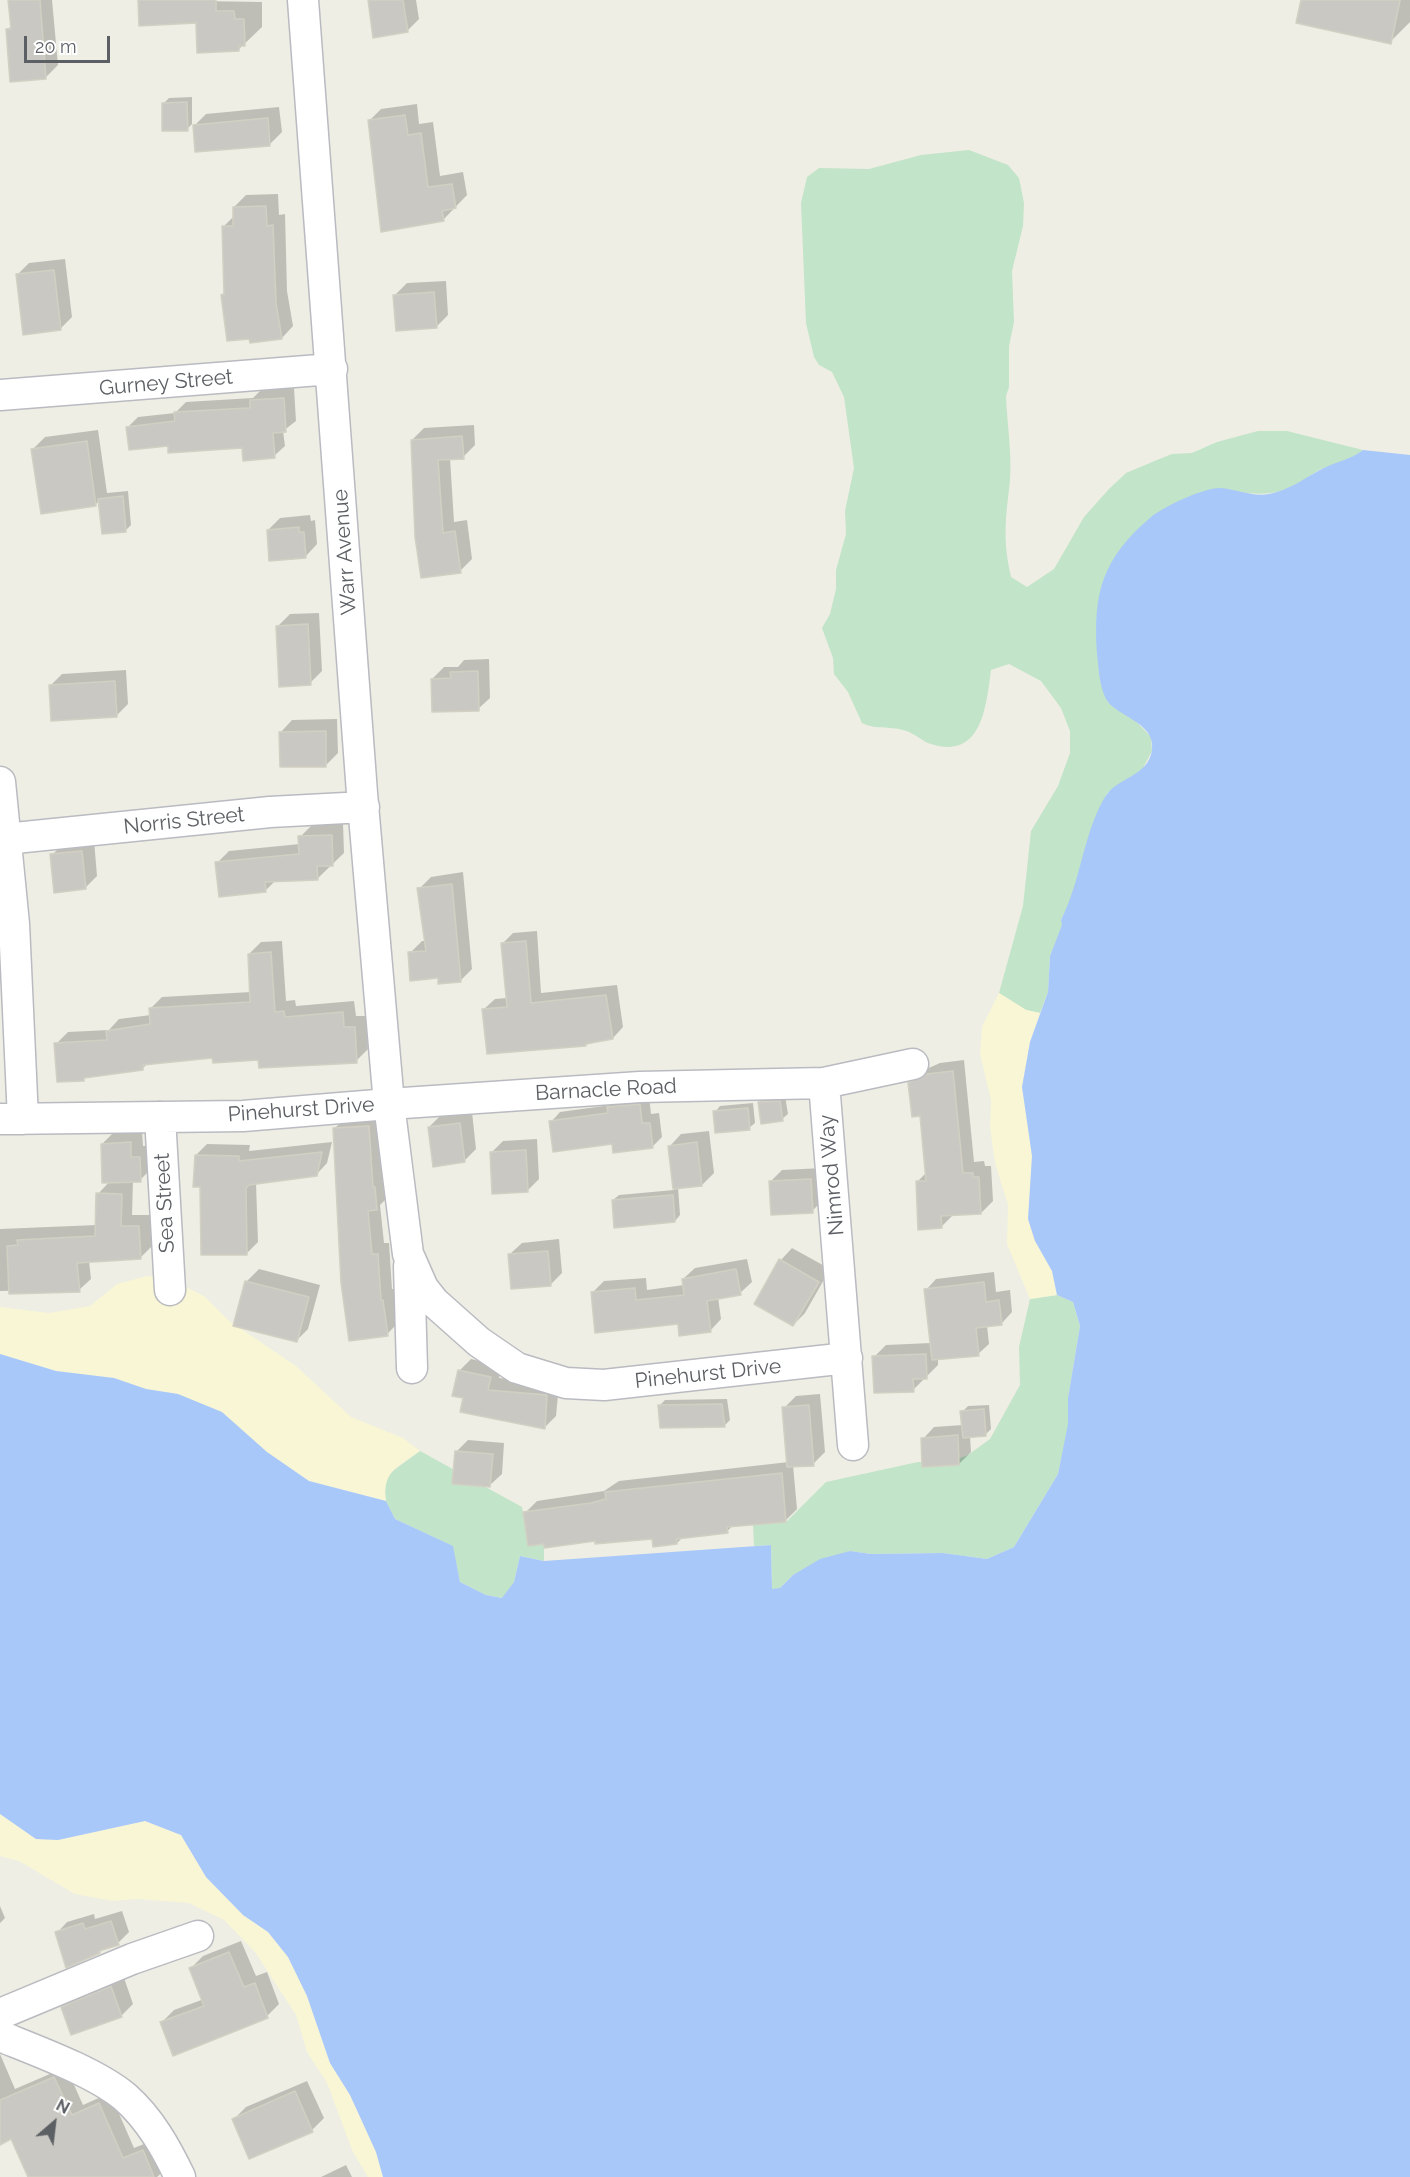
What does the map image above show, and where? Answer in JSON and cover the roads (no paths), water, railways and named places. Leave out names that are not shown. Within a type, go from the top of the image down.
[{"type":"street","name":"Warr Avenue","points":[[303,0],[364,807],[389,1104]]},
{"type":"street","name":"Gurney Street","points":[[0,395],[332,369]]},
{"type":"street","points":[[0,782],[14,924],[11,1119]]},
{"type":"street","name":"Norris Street","points":[[5,839],[270,812],[364,807]]},
{"type":"street","points":[[824,1083],[913,1064]]},
{"type":"street","name":"Barnacle Road","points":[[389,1104],[640,1087],[824,1083]]},
{"type":"street","name":"Nimrod Way","points":[[824,1083],[853,1445]]},
{"type":"street","name":"Pinehurst Drive","points":[[11,1119],[243,1116],[389,1104],[408,1254],[423,1288],[454,1321],[497,1356],[517,1368],[549,1379],[604,1386],[847,1358]]},
{"type":"street","name":"Sea Street","points":[[160,1117],[170,1290]]},
{"type":"street","points":[[408,1254],[412,1368]]},
{"type":"street","points":[[0,2014],[132,1959],[198,1936]]},
{"type":"street","points":[[0,2036],[65,2064],[123,2096],[151,2125],[180,2177]]},
{"type":"water","points":[[1363,450],[1410,455],[1410,2177],[383,2177],[376,2152],[350,2095],[330,2063],[307,1996],[288,1957],[268,1932],[243,1915],[206,1877],[181,1835],[145,1821],[58,1840],[36,1839],[0,1814],[0,1354],[56,1371],[114,1378],[146,1389],[178,1394],[222,1412],[267,1452],[309,1481],[386,1501],[395,1519],[453,1546],[460,1582],[486,1595],[502,1598],[514,1582],[520,1556],[544,1561],[771,1545],[772,1589],[780,1588],[793,1575],[820,1559],[850,1551],[871,1554],[943,1553],[987,1559],[1014,1547],[1058,1474],[1068,1424],[1068,1398],[1080,1326],[1073,1302],[1057,1295],[1052,1271],[1035,1241],[1028,1219],[1032,1156],[1022,1087],[1030,1042],[1048,992],[1050,956],[1062,925],[1061,920],[1073,890],[1092,826],[1110,790],[1145,766],[1152,750],[1152,740],[1148,733],[1142,726],[1111,705],[1102,688],[1096,632],[1099,595],[1104,578],[1121,548],[1134,533],[1150,518],[1173,504],[1204,491],[1220,488],[1269,494],[1283,490]]}]
